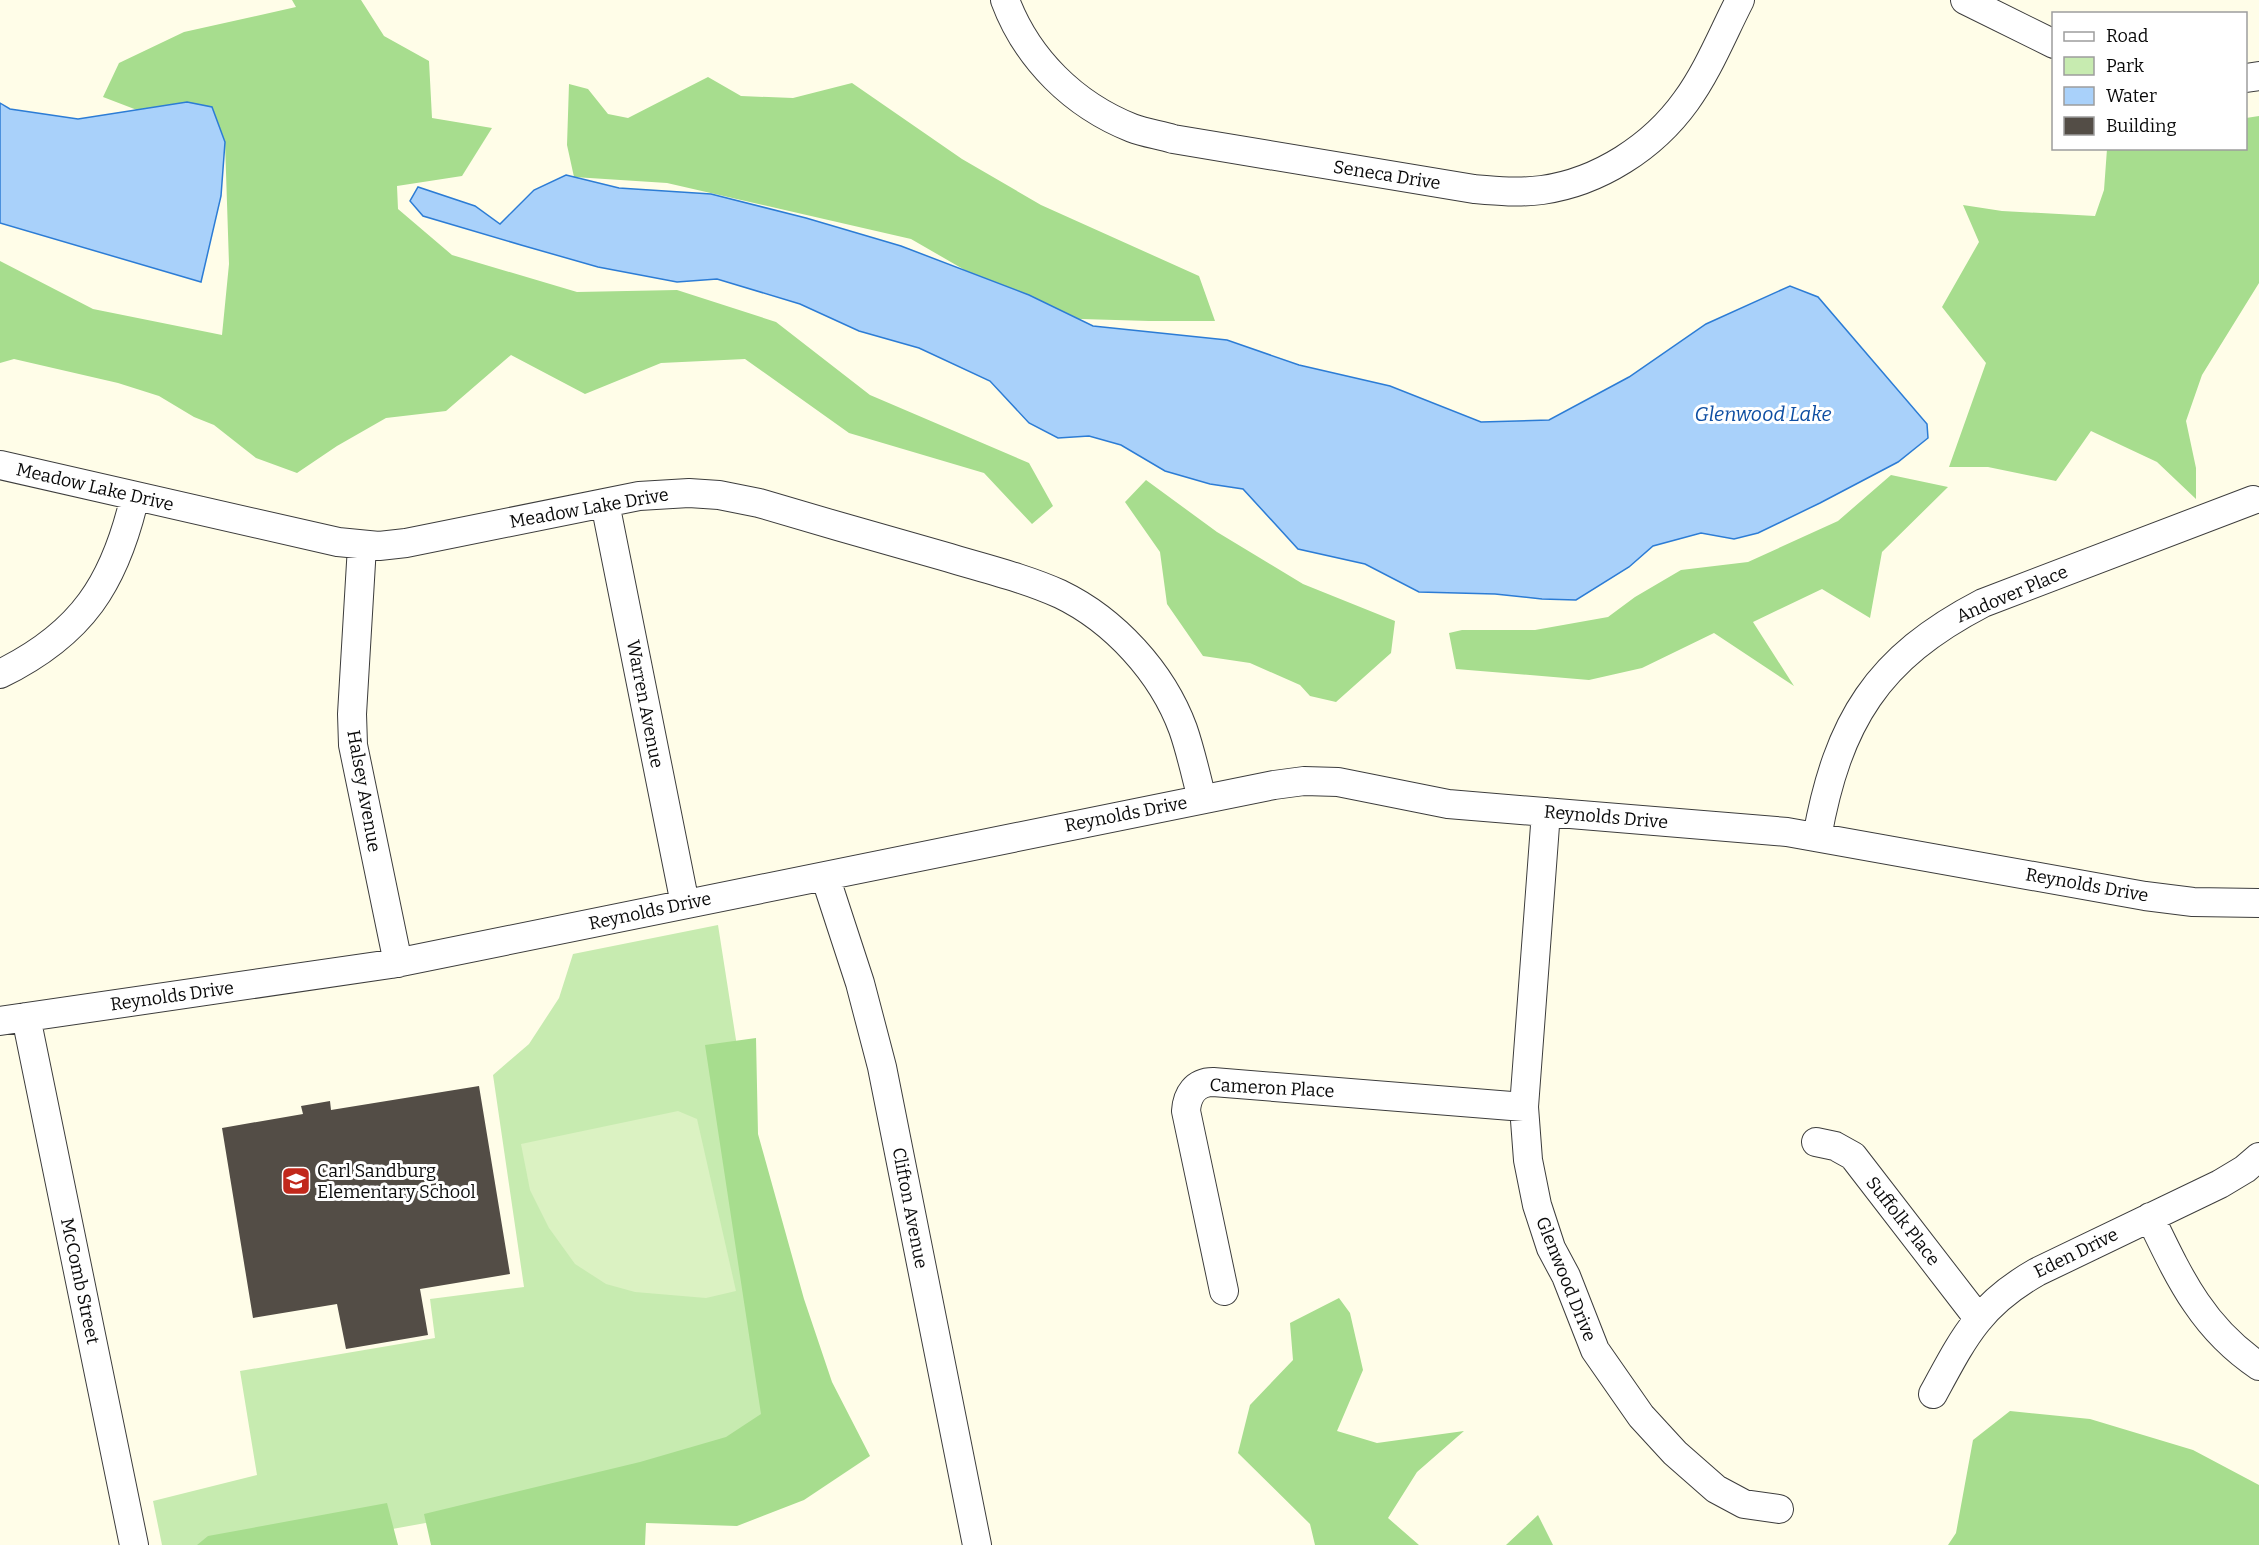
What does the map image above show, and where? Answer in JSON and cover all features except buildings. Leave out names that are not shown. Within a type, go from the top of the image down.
[{"type":"street","name":"Seneca Drive","points":[[1005,0],[1027,44],[1048,71],[1072,94],[1101,114],[1134,129],[1173,139],[1474,189],[1508,192],[1543,190],[1576,182],[1608,168],[1637,151],[1664,128],[1687,101],[1740,0]]},
{"type":"street","points":[[1965,0],[2052,43]]},
{"type":"street","name":"Meadow Lake Drive","points":[[0,465],[362,546],[406,543],[639,496],[680,492],[719,495],[759,503],[1006,574],[1061,595],[1092,613],[1119,635],[1145,663],[1166,693],[1182,728],[1202,799]]},
{"type":"street","points":[[0,674],[25,662],[54,642],[78,619],[98,593],[117,559],[135,496]]},
{"type":"street","name":"Andover Place","points":[[1817,837],[1833,766],[1847,731],[1889,669],[1917,643],[1948,621],[1983,603],[2253,500]]},
{"type":"street","name":"Warren Avenue","points":[[605,503],[685,904]]},
{"type":"street","name":"Halsey Avenue","points":[[362,546],[352,714],[353,745],[398,963]]},
{"type":"street","name":"Reynolds Drive","points":[[13,1019],[398,963],[1202,799],[1304,781],[1338,782],[1448,804],[1787,831],[2145,896],[2193,902],[2259,903]]},
{"type":"street","name":"Glenwood Drive","points":[[1546,812],[1524,1107],[1528,1160],[1537,1205],[1554,1254],[1566,1276],[1594,1350],[1641,1416],[1675,1453],[1716,1489],[1744,1504],[1779,1509]]},
{"type":"street","name":"Clifton Avenue","points":[[825,876],[860,983],[882,1067],[977,1545]]},
{"type":"street","name":"McComb Street","points":[[13,1019],[134,1545]]},
{"type":"street","name":"Cameron Place","points":[[1224,1291],[1186,1112],[1186,1101],[1191,1091],[1199,1084],[1213,1082],[1524,1107]]},
{"type":"street","name":"Suffolk Place","points":[[1816,1142],[1836,1146],[1853,1156],[1978,1318]]},
{"type":"street","name":"Eden Drive","points":[[1933,1394],[1978,1318],[2013,1286],[2037,1272],[2220,1184],[2245,1169],[2259,1157]]},
{"type":"street","points":[[2150,1217],[2195,1304],[2217,1332],[2259,1366]]},
{"type":"green space","points":[[292,0],[361,0],[384,36],[429,61],[432,118],[492,128],[462,176],[397,186],[398,209],[452,255],[577,292],[677,290],[776,322],[870,395],[1029,463],[1053,506],[1032,524],[984,473],[849,433],[745,359],[661,363],[585,394],[511,355],[446,411],[386,418],[337,446],[297,473],[256,458],[214,425],[194,417],[159,396],[118,383],[14,359],[0,363],[0,261],[93,309],[222,335],[229,264],[225,142],[212,107],[137,110],[103,97],[119,63],[184,32],[296,7]]},
{"type":"green space","points":[[708,77],[741,96],[793,98],[852,83],[962,159],[1041,205],[1199,276],[1215,321],[1048,318],[911,239],[667,183],[574,177],[567,145],[569,84],[588,89],[608,114],[628,118]]},
{"type":"green space","points":[[2259,116],[2259,283],[2202,375],[2186,421],[2196,468],[2196,499],[2157,462],[2091,431],[2056,481],[1988,467],[1949,467],[1986,363],[1942,307],[1979,242],[1963,205],[2002,211],[2095,216],[2104,190],[2107,150],[2247,150],[2247,118]]},
{"type":"green space","points":[[1891,475],[1948,487],[1882,552],[1870,618],[1822,589],[1753,622],[1794,686],[1714,633],[1642,668],[1589,680],[1456,669],[1449,633],[1462,630],[1535,630],[1608,617],[1635,597],[1681,570],[1748,562],[1838,521]]},
{"type":"green space","points":[[1146,480],[1217,532],[1303,584],[1395,621],[1391,653],[1336,702],[1310,696],[1300,685],[1250,663],[1203,656],[1167,604],[1160,552],[1125,502]]},
{"type":"green space","points":[[718,925],[801,1455],[304,1545],[162,1545],[153,1501],[257,1475],[240,1371],[435,1338],[430,1299],[524,1287],[493,1075],[529,1044],[559,998],[573,954]]},
{"type":"green space","points":[[756,1038],[758,1134],[804,1299],[832,1382],[870,1456],[804,1500],[737,1526],[646,1523],[645,1545],[431,1545],[424,1514],[640,1462],[726,1437],[761,1414],[705,1045]]},
{"type":"green space","points":[[678,1111],[697,1119],[736,1291],[706,1298],[635,1292],[606,1284],[575,1264],[549,1228],[530,1190],[521,1144]]},
{"type":"green space","points":[[1339,1298],[1350,1313],[1363,1370],[1337,1431],[1377,1443],[1464,1431],[1417,1472],[1388,1518],[1419,1545],[1315,1545],[1310,1524],[1238,1453],[1250,1405],[1293,1360],[1290,1323]]},
{"type":"green space","points":[[2010,1411],[2090,1419],[2193,1450],[2259,1485],[2259,1545],[1948,1545],[1956,1533],[1973,1440]]},
{"type":"green space","points":[[387,1503],[398,1545],[197,1545],[208,1536]]},
{"type":"green space","points":[[1538,1515],[1553,1545],[1506,1545]]},
{"type":"water","points":[[187,102],[212,107],[225,142],[221,196],[201,282],[0,223],[0,103],[10,109],[78,119]]},
{"type":"water","name":"Glenwood Lake","points":[[566,175],[619,188],[711,194],[806,218],[901,246],[1029,295],[1093,326],[1227,340],[1299,365],[1390,386],[1481,422],[1549,420],[1629,377],[1706,324],[1790,286],[1818,297],[1927,424],[1928,438],[1898,462],[1758,533],[1734,539],[1701,533],[1653,546],[1629,567],[1576,600],[1495,594],[1419,592],[1365,564],[1298,549],[1243,489],[1210,484],[1165,471],[1121,445],[1089,436],[1058,438],[1029,423],[990,381],[919,348],[859,331],[800,304],[717,279],[677,282],[598,267],[521,245],[423,216],[410,201],[418,187],[475,206],[500,224],[534,190]]},
{"type":"place","name":"Carl Sandburg Elementary School","points":[[296,1181]]}]
